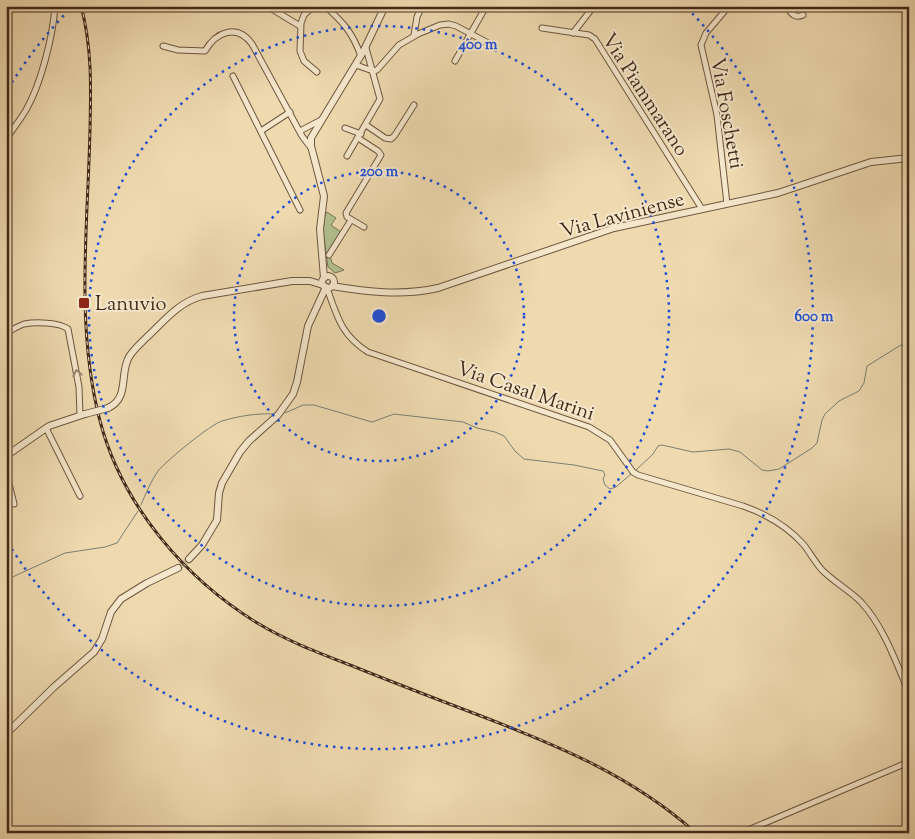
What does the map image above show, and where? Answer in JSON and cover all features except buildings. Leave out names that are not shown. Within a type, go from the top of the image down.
[{"type":"street","points":[[6,139],[32,99],[51,38],[55,6]]},
{"type":"street","points":[[267,6],[300,26]]},
{"type":"street","points":[[314,6],[303,17],[300,26],[301,57],[306,64],[317,72]]},
{"type":"street","points":[[325,6],[348,28],[361,56]]},
{"type":"street","points":[[311,148],[312,137],[366,48],[385,6]]},
{"type":"street","points":[[414,35],[417,15],[422,6]]},
{"type":"street","points":[[573,33],[594,6]]},
{"type":"street","name":"Via Foschetti","points":[[727,204],[717,115],[701,45],[706,33],[728,6]]},
{"type":"street","points":[[786,6],[794,16],[803,15]]},
{"type":"street","points":[[454,61],[484,10]]},
{"type":"street","points":[[356,65],[378,70],[395,48],[414,35],[434,27],[449,24],[490,44]]},
{"type":"street","name":"Via Piammarano","points":[[542,28],[589,35],[596,41],[702,209]]},
{"type":"street","points":[[164,46],[178,50],[205,51],[214,40],[226,33],[237,32],[245,36],[254,46],[311,148],[324,196],[320,229],[327,283],[308,326],[293,394],[278,415],[249,441],[240,452],[222,482],[217,520],[199,549],[189,559]]},
{"type":"street","points":[[347,156],[380,99],[366,48]]},
{"type":"street","points":[[233,76],[300,210]]},
{"type":"street","points":[[366,125],[390,139],[414,105]]},
{"type":"street","points":[[261,131],[290,112]]},
{"type":"street","points":[[300,131],[321,120]]},
{"type":"street","points":[[345,128],[378,151],[381,157],[346,212],[351,220],[364,227]]},
{"type":"street","name":"Via Laviniense","points":[[82,414],[108,408],[115,404],[121,395],[126,363],[130,356],[168,316],[187,302],[202,296],[295,281],[327,283],[343,288],[392,293],[438,288],[614,228],[794,188],[865,163],[909,158]]},
{"type":"street","points":[[329,255],[351,220]]},
{"type":"street","name":"Via Casal Marini","points":[[327,283],[342,329],[354,342],[368,352],[587,426],[609,438],[633,472],[638,475],[743,506],[760,512],[778,523],[795,536],[823,571],[857,598],[869,612],[880,629],[909,693]]},
{"type":"street","points":[[6,333],[27,324],[64,326],[69,331],[82,414],[55,423],[6,456]]},
{"type":"street","points":[[46,428],[80,496]]},
{"type":"street","points":[[6,471],[14,504]]},
{"type":"street","points":[[6,734],[54,687],[94,652],[102,641],[111,612],[121,599],[178,568]]},
{"type":"street","points":[[741,833],[909,762]]},
{"type":"green space","points":[[327,212],[336,218],[331,225],[341,232],[329,251],[332,263],[344,270],[335,273],[328,267],[323,232],[323,218]]},
{"type":"waterway","points":[[636,470],[653,454],[658,446],[662,445],[693,452],[729,449],[740,452],[762,470],[779,469],[817,443],[825,414],[839,401],[859,391],[864,383],[867,366],[901,345],[909,345]]},
{"type":"waterway","points":[[285,413],[303,405],[314,405],[372,422],[394,414],[463,422],[504,436],[515,451],[524,459],[574,465],[603,471],[605,485],[610,489],[616,487],[631,474]]},
{"type":"waterway","points":[[141,505],[158,471],[208,429],[222,421],[235,418],[255,414],[275,414]]},
{"type":"waterway","points":[[6,580],[65,553],[105,547],[117,543],[138,511]]},
{"type":"tunnel","points":[[178,568],[189,559]]},
{"type":"railway","points":[[81,6],[89,52],[90,83],[85,312],[92,385],[100,421],[110,452],[140,510],[160,537],[206,585],[232,606],[259,624],[294,642],[510,727],[594,764],[646,795],[696,833]]},
{"type":"place","name":"Lanuvio","points":[[84,303]]}]
